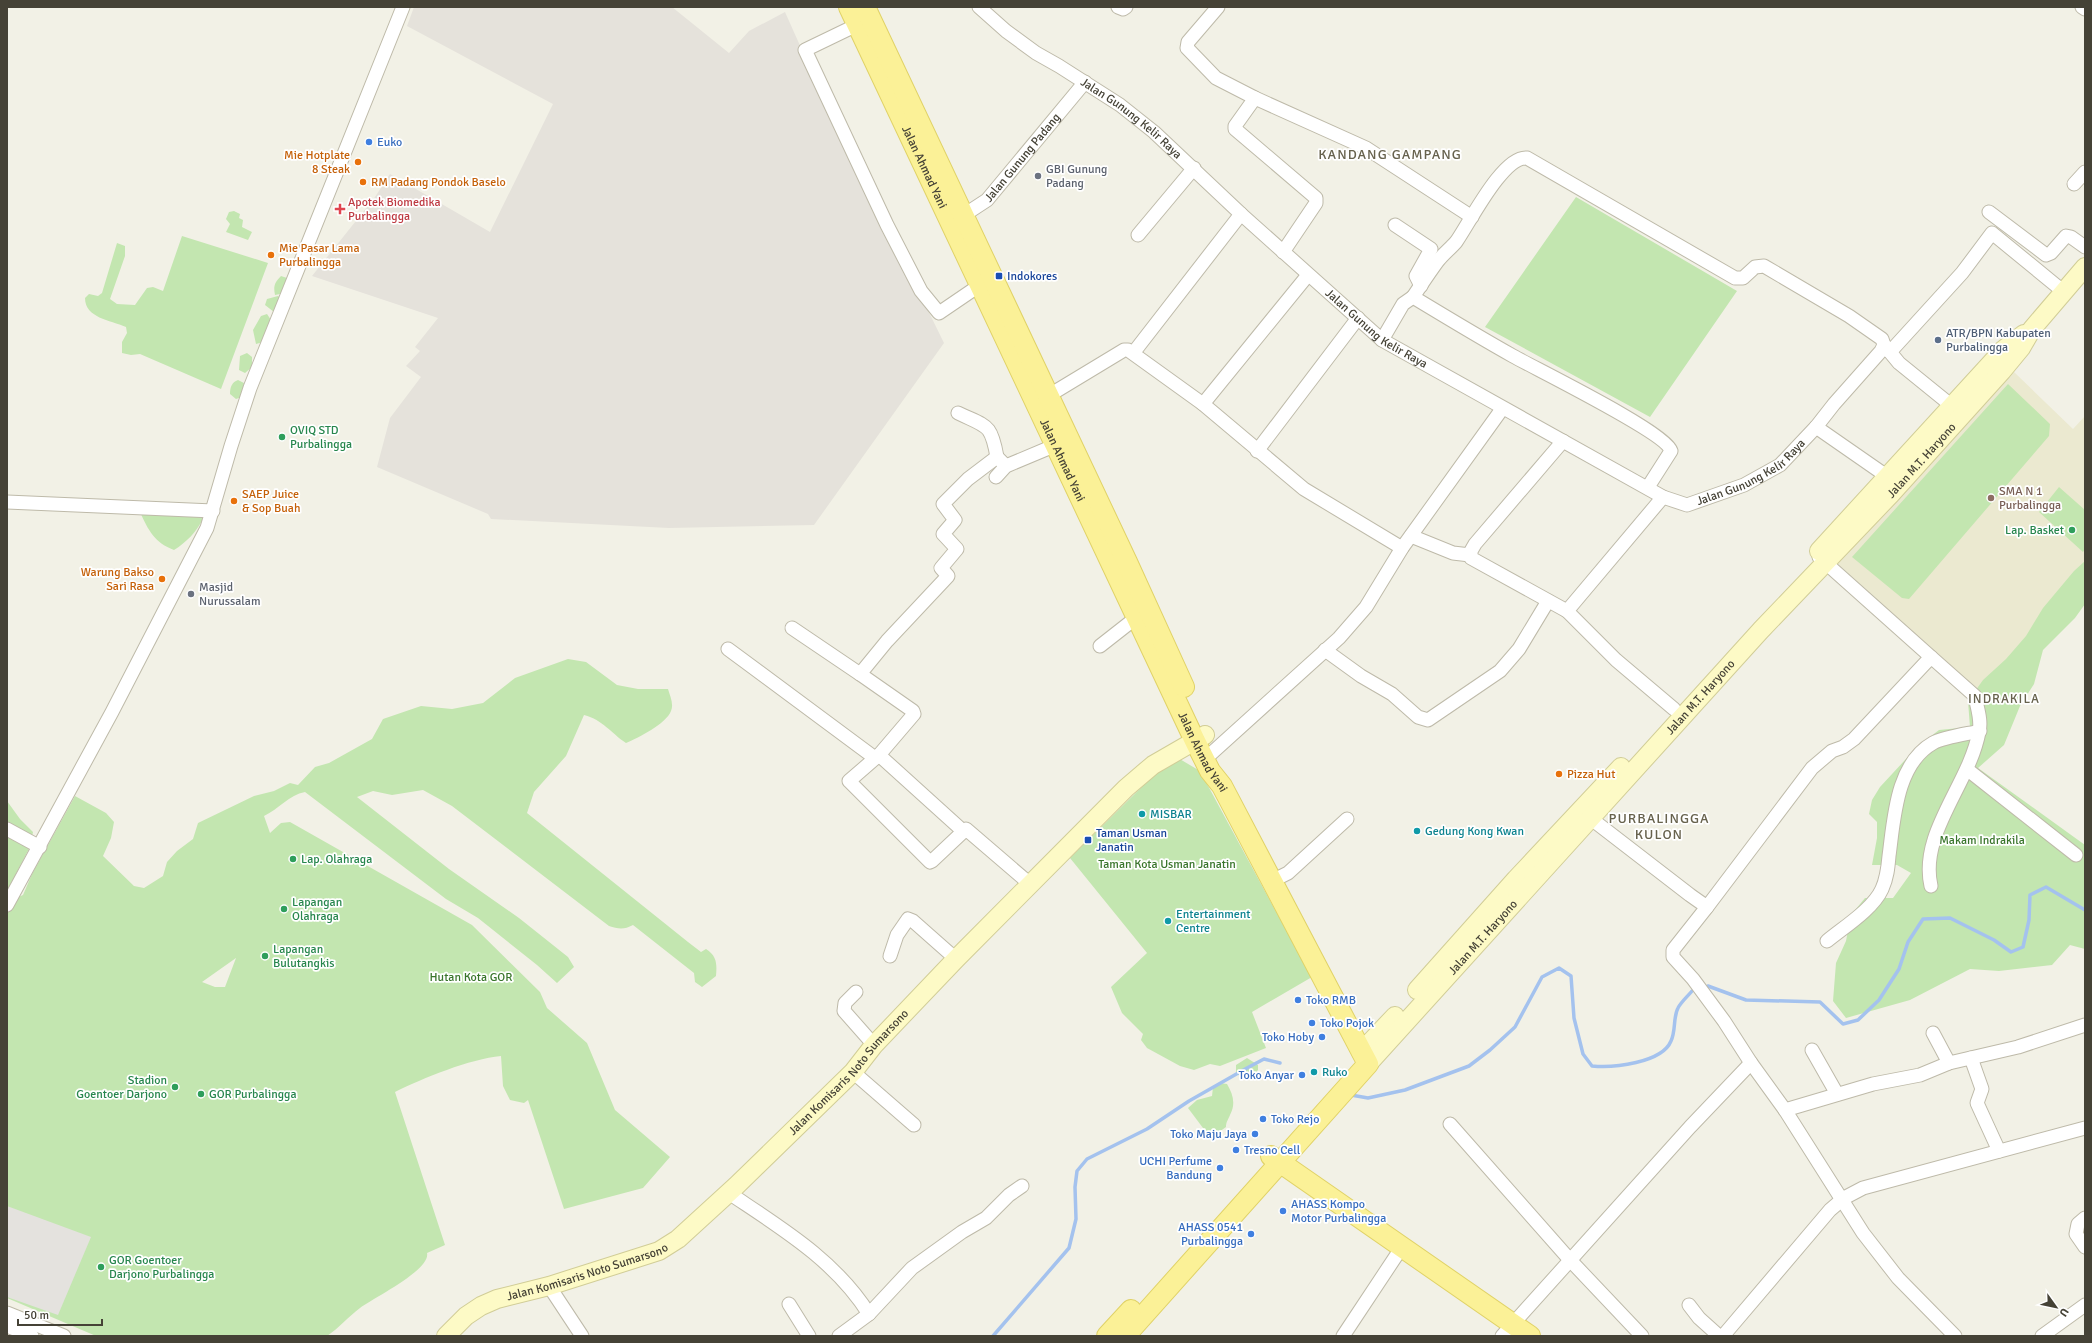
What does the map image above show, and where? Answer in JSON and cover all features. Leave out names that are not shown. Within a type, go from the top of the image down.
[{"type":"main road","name":"Jalan Ahmad Yani","points":[[849,7],[864,17],[1042,399],[1127,562],[1208,757],[1222,774],[1222,786],[1365,1058]]},
{"type":"main road","name":"Jalan M.T. Haryono","points":[[1585,814],[1674,709],[1821,558],[1891,494],[2002,371],[2021,348],[2032,329],[2085,267]]},
{"type":"main road","name":"Jalan M.T. Haryono","points":[[1365,1058],[1585,814],[1821,558],[1888,477],[2003,350],[2032,329]]},
{"type":"main road","name":"Jalan Ahmad Yani","points":[[1042,399],[1056,445],[1137,617],[1200,738]]},
{"type":"main road","name":"Jalan Komisaris Noto Sumarsono","points":[[446,1336],[466,1316],[481,1306],[497,1299],[549,1286],[659,1251],[678,1239],[729,1193],[853,1072],[874,1045],[956,959],[1030,884],[1146,771],[1173,751],[1200,738]]},
{"type":"main road","points":[[1125,1336],[1275,1159],[1365,1058]]},
{"type":"main road","points":[[1275,1159],[1402,1247],[1508,1330],[1530,1336]]},
{"type":"main road","points":[[1107,1336],[1275,1159]]},
{"type":"street","points":[[7,905],[40,847],[207,528],[250,388],[403,7]]},
{"type":"street","name":"Jalan Gunung Kelir Raya","points":[[979,7],[1006,31],[1036,53],[1086,82],[1120,105],[1156,134],[1194,168],[1241,214],[1376,335],[1502,409],[1648,487],[1663,497],[1687,505],[1744,485],[1780,465],[1816,427],[1834,404],[1878,355],[1887,348],[1962,273],[1992,233],[2064,292]]},
{"type":"street","points":[[1118,7],[1123,9],[1126,7]]},
{"type":"street","points":[[1218,7],[1188,42],[1187,46],[1190,53],[1211,74],[1255,98],[1366,148],[1468,214]]},
{"type":"street","points":[[864,17],[805,50],[865,180],[921,291],[939,313],[991,291]]},
{"type":"street","name":"Jalan Gunung Padang","points":[[957,219],[987,200],[1086,82]]},
{"type":"street","points":[[1255,98],[1235,129],[1316,198],[1316,203],[1283,252]]},
{"type":"street","points":[[1376,335],[1402,304],[1413,297],[1419,282],[1455,243],[1468,214],[1505,170],[1522,157],[1527,158],[1735,278],[1744,278],[1753,268],[1764,266],[1849,316],[1882,339],[1899,363],[1952,406]]},
{"type":"street","points":[[1138,235],[1194,168]]},
{"type":"street","points":[[2074,184],[2085,172]]},
{"type":"street","points":[[1989,212],[2046,255],[2051,253],[2066,236],[2071,236],[2085,247]]},
{"type":"street","points":[[1134,352],[1241,214]]},
{"type":"street","points":[[1395,225],[1430,249],[1430,253],[1416,274],[1419,282]]},
{"type":"street","points":[[1203,404],[1308,275]]},
{"type":"street","points":[[1413,297],[1513,356],[1638,425],[1667,446],[1671,452],[1648,487]]},
{"type":"street","points":[[1257,451],[1358,318]]},
{"type":"street","points":[[1042,399],[1124,350],[1134,352],[1203,404],[1304,489],[1402,548]]},
{"type":"street","points":[[1208,757],[1339,638],[1366,606],[1402,548],[1502,409]]},
{"type":"street","points":[[958,413],[987,427],[991,433],[1002,462],[996,477]]},
{"type":"street","points":[[1816,427],[1888,477]]},
{"type":"street","points":[[1470,555],[1475,544],[1563,441]]},
{"type":"street","points":[[860,674],[887,641],[948,576],[941,568],[957,549],[943,534],[955,520],[943,504],[968,480],[1002,462],[1056,445]]},
{"type":"street","points":[[1567,611],[1663,497]]},
{"type":"street","points":[[7,502],[213,512]]},
{"type":"street","points":[[1411,536],[1453,553],[1470,555],[1474,560],[1567,611],[1616,660],[1674,709]]},
{"type":"street","points":[[1821,558],[1975,696],[1980,731],[1968,770],[1931,847],[1928,866],[1931,886]]},
{"type":"street","points":[[1325,650],[1361,676],[1397,698],[1418,717],[1428,720],[1500,671],[1519,649],[1548,601]]},
{"type":"street","points":[[1100,646],[1137,617]]},
{"type":"street","points":[[792,628],[914,712],[877,756],[851,778],[850,783],[927,860],[932,862],[963,831],[968,830],[1030,884]]},
{"type":"street","points":[[728,649],[877,756],[963,831]]},
{"type":"street","points":[[1931,657],[1854,739],[1843,747],[1832,751],[1812,768],[1673,950],[1673,958],[1693,979],[1724,1021],[1751,1063],[1785,1110],[1841,1200],[1898,1278],[1955,1336]]},
{"type":"street","points":[[1827,941],[1873,902],[1882,890],[1887,876],[1897,805],[1903,781],[1912,763],[1934,742],[1980,731]]},
{"type":"street","points":[[1968,770],[2076,855]]},
{"type":"street","points":[[1585,814],[1690,895],[1707,906]]},
{"type":"street","points":[[1272,881],[1288,873],[1347,819]]},
{"type":"street","points":[[7,829],[40,847]]},
{"type":"street","points":[[890,956],[897,935],[908,920],[914,921],[956,959]]},
{"type":"street","points":[[856,992],[845,1003],[844,1011],[874,1045]]},
{"type":"street","points":[[1785,1110],[1873,1084],[1920,1075],[1949,1063],[2018,1047],[2085,1025]]},
{"type":"street","points":[[1933,1033],[1949,1063]]},
{"type":"street","points":[[1812,1050],[1837,1094]]},
{"type":"street","points":[[1970,1058],[1982,1089],[1977,1103],[1999,1150]]},
{"type":"street","points":[[1508,1330],[1690,1127],[1751,1063]]},
{"type":"street","points":[[853,1072],[914,1125]]},
{"type":"street","points":[[1450,1124],[1570,1260],[1642,1336]]},
{"type":"street","points":[[1723,1336],[1830,1210],[1841,1200],[1863,1188],[1999,1150],[2085,1128]]},
{"type":"street","points":[[839,1336],[869,1314],[912,1268],[962,1232],[986,1218],[1022,1186]]},
{"type":"street","points":[[729,1193],[816,1254],[856,1293],[869,1314]]},
{"type":"street","points":[[2085,1218],[2078,1224],[2076,1234],[2085,1247]]},
{"type":"street","points":[[1342,1336],[1402,1247]]},
{"type":"street","points":[[549,1286],[582,1336]]},
{"type":"street","points":[[789,1304],[809,1336]]},
{"type":"street","points":[[1689,1305],[1699,1318],[1719,1336]]},
{"type":"street","points":[[2042,1336],[2085,1305]]},
{"type":"street","points":[[7,1314],[64,1336]]},
{"type":"street","points":[[7,1326],[32,1336]]},
{"type":"shaded area","points":[[414,7],[672,7],[729,53],[749,31],[785,12],[818,86],[944,343],[814,525],[669,528],[491,519],[488,514],[377,467],[390,418],[421,377],[406,366],[420,351],[415,347],[438,318],[312,276],[375,197],[390,174],[490,232],[553,104],[407,26]]},
{"type":"shaded area","name":"SMA N 1 Purbalingga","points":[[2014,372],[2073,429],[2085,416],[2085,575],[1983,695],[1834,567]]},
{"type":"shaded area","points":[[7,1206],[91,1237],[58,1315],[7,1297]]},
{"type":"green space","points":[[1576,197],[1737,291],[1650,417],[1485,327]]},
{"type":"green space","points":[[234,211],[240,214],[239,218],[243,220],[242,227],[252,232],[248,240],[226,232],[230,224],[226,219],[229,212]]},
{"type":"green space","points":[[182,236],[268,263],[221,389],[140,354],[131,355],[122,353],[122,342],[127,333],[126,327],[94,314],[86,305],[85,298],[89,294],[98,296],[102,293],[117,243],[125,246],[125,256],[110,299],[117,304],[135,305],[147,288],[153,287],[163,291]]},
{"type":"green space","points":[[281,276],[287,278],[285,293],[275,295],[275,284]]},
{"type":"green space","points":[[278,296],[284,301],[274,312],[265,305],[267,299]]},
{"type":"green space","points":[[267,314],[271,320],[266,329],[263,342],[256,344],[253,330],[261,316]]},
{"type":"green space","points":[[247,353],[252,357],[252,367],[245,373],[239,370],[240,356]]},
{"type":"green space","points":[[238,380],[244,383],[242,397],[236,399],[230,394],[230,391],[233,383]]},
{"type":"green space","points":[[2008,384],[2050,424],[2049,436],[1909,599],[1902,598],[1852,557]]},
{"type":"green space","name":"Lap. Basket","points":[[2059,487],[2085,510],[2085,549],[2083,552],[2039,512]]},
{"type":"green space","points":[[187,504],[203,519],[191,536],[174,550],[157,540],[146,525],[140,512]]},
{"type":"green space","name":"Makam Indrakila","points":[[2085,561],[2085,604],[2075,618],[2043,650],[2034,684],[2020,706],[2004,745],[1978,768],[2085,845],[2085,949],[2070,945],[2052,965],[1999,971],[1970,969],[1910,1000],[1846,1018],[1833,1001],[1836,963],[1846,941],[1851,915],[1865,898],[1893,898],[1911,873],[1897,865],[1872,865],[1877,838],[1877,822],[1869,814],[1872,800],[1880,787],[1917,747],[1939,730],[1970,727],[1968,701],[1983,680],[2006,659],[2026,636],[2043,608],[2074,571]]},
{"type":"green space","name":"GOR Purbalingga","points":[[568,659],[586,662],[617,685],[638,689],[668,689],[672,706],[668,716],[658,726],[626,743],[602,723],[584,715],[566,756],[534,792],[527,813],[701,952],[706,949],[710,952],[716,961],[716,976],[702,987],[695,982],[694,973],[633,925],[627,928],[615,928],[609,926],[452,806],[423,790],[392,795],[373,791],[357,797],[449,869],[519,918],[568,957],[574,967],[557,983],[478,918],[446,899],[305,792],[294,796],[264,816],[270,833],[281,823],[290,822],[472,925],[540,992],[547,1008],[587,1043],[615,1110],[670,1157],[643,1188],[564,1209],[528,1100],[524,1103],[510,1100],[503,1086],[501,1056],[489,1058],[447,1070],[395,1092],[445,1245],[427,1253],[426,1260],[411,1275],[360,1308],[327,1336],[96,1336],[7,1298],[7,912],[14,899],[23,895],[32,874],[75,796],[106,813],[114,822],[111,838],[103,856],[134,886],[144,888],[163,876],[167,862],[177,851],[193,839],[198,823],[254,796],[274,791],[290,783],[298,785],[315,767],[329,763],[372,739],[383,719],[421,706],[452,709],[483,703],[515,678]],"holes":[[[236,958],[225,987],[215,987],[202,982]]]},
{"type":"green space","name":"Taman Kota Usman Janatin","points":[[1178,758],[1200,771],[1280,919],[1289,923],[1312,977],[1252,1012],[1266,1048],[1220,1066],[1210,1064],[1194,1070],[1180,1066],[1147,1048],[1141,1040],[1143,1034],[1122,1013],[1111,987],[1147,953],[1070,858],[1168,761]]},
{"type":"green space","points":[[7,801],[20,819],[33,832],[32,837],[23,845],[31,845],[7,891]]},
{"type":"green space","points":[[1247,1058],[1258,1065],[1258,1070],[1251,1078],[1245,1078],[1236,1074],[1236,1065]]},
{"type":"green space","points":[[1220,1083],[1227,1084],[1231,1092],[1233,1099],[1232,1111],[1226,1127],[1219,1132],[1206,1132],[1188,1108],[1197,1100],[1212,1096],[1213,1087]]},
{"type":"waterway","points":[[1708,986],[1746,1000],[1820,1002],[1843,1024],[1858,1020],[1879,1000],[1899,969],[1908,942],[1923,919],[1950,918],[1994,940],[2011,952],[2023,947],[2029,920],[2030,895],[2046,887],[2085,910]]},
{"type":"waterway","points":[[1351,1095],[1368,1098],[1405,1090],[1469,1066],[1490,1050],[1515,1027],[1542,977],[1559,968],[1571,976],[1574,1018],[1583,1054],[1592,1066],[1624,1065],[1648,1059],[1658,1054],[1666,1048],[1671,1041],[1674,1033],[1676,1012],[1692,991]]},
{"type":"waterway","points":[[993,1336],[1069,1248],[1076,1219],[1075,1187],[1077,1171],[1087,1159],[1147,1129],[1189,1101],[1264,1059],[1280,1063]]},
{"type":"place","name":"Euko","points":[[369,142]]},
{"type":"place","name":"Mie Hotplate 8 Steak","points":[[358,162]]},
{"type":"place","name":"GBI Gunung Padang","points":[[1038,176]]},
{"type":"place","name":"RM Padang Pondok Baselo","points":[[363,182]]},
{"type":"place","name":"Apotek Biomedika Purbalingga","points":[[340,209]]},
{"type":"place","name":"Mie Pasar Lama Purbalingga","points":[[271,255]]},
{"type":"place","name":"Indokores","points":[[999,276]]},
{"type":"place","name":"ATR/BPN Kabupaten Purbalingga","points":[[1938,340]]},
{"type":"place","name":"OVIQ STD Purbalingga","points":[[282,437]]},
{"type":"place","name":"SMA N 1 Purbalingga","points":[[1991,498]]},
{"type":"place","name":"SAEP Juice & Sop Buah","points":[[234,501]]},
{"type":"place","name":"Lap. Basket","points":[[2072,530]]},
{"type":"place","name":"Warung Bakso Sari Rasa","points":[[162,579]]},
{"type":"place","name":"Masjid Nurussalam","points":[[191,594]]},
{"type":"place","name":"Pizza Hut","points":[[1559,774]]},
{"type":"place","name":"MISBAR","points":[[1142,814]]},
{"type":"place","name":"Gedung Kong Kwan","points":[[1417,831]]},
{"type":"place","name":"Taman Usman Janatin","points":[[1088,840]]},
{"type":"place","name":"Lap. Olahraga","points":[[293,859]]},
{"type":"place","name":"Lapangan Olahraga","points":[[284,909]]},
{"type":"place","name":"Entertainment Centre","points":[[1168,921]]},
{"type":"place","name":"Lapangan Bulutangkis","points":[[265,956]]},
{"type":"place","name":"Toko RMB","points":[[1298,1000]]},
{"type":"place","name":"Toko Pojok","points":[[1312,1023]]},
{"type":"place","name":"Toko Hoby","points":[[1322,1037]]},
{"type":"place","name":"Ruko","points":[[1314,1072]]},
{"type":"place","name":"Toko Anyar","points":[[1302,1075]]},
{"type":"place","name":"Stadion Goentoer Darjono","points":[[175,1087]]},
{"type":"place","name":"GOR Purbalingga","points":[[201,1094]]},
{"type":"place","name":"Toko Rejo","points":[[1263,1119]]},
{"type":"place","name":"Toko Maju Jaya","points":[[1255,1134]]},
{"type":"place","name":"Tresno Cell","points":[[1236,1150]]},
{"type":"place","name":"UCHI Perfume Bandung","points":[[1220,1168]]},
{"type":"place","name":"AHASS Kompo Motor Purbalingga","points":[[1283,1211]]},
{"type":"place","name":"AHASS 0541 Purbalingga","points":[[1251,1234]]},
{"type":"place","name":"GOR Goentoer Darjono Purbalingga","points":[[101,1267]]},
{"type":"district","name":"KANDANG GAMPANG","points":[[1390,154]]},
{"type":"district","name":"INDRAKILA","points":[[2004,698]]},
{"type":"district","name":"PURBALINGGA KULON","points":[[1659,826]]},
{"type":"park label","name":"Hutan Kota GOR","points":[[471,977]]}]
